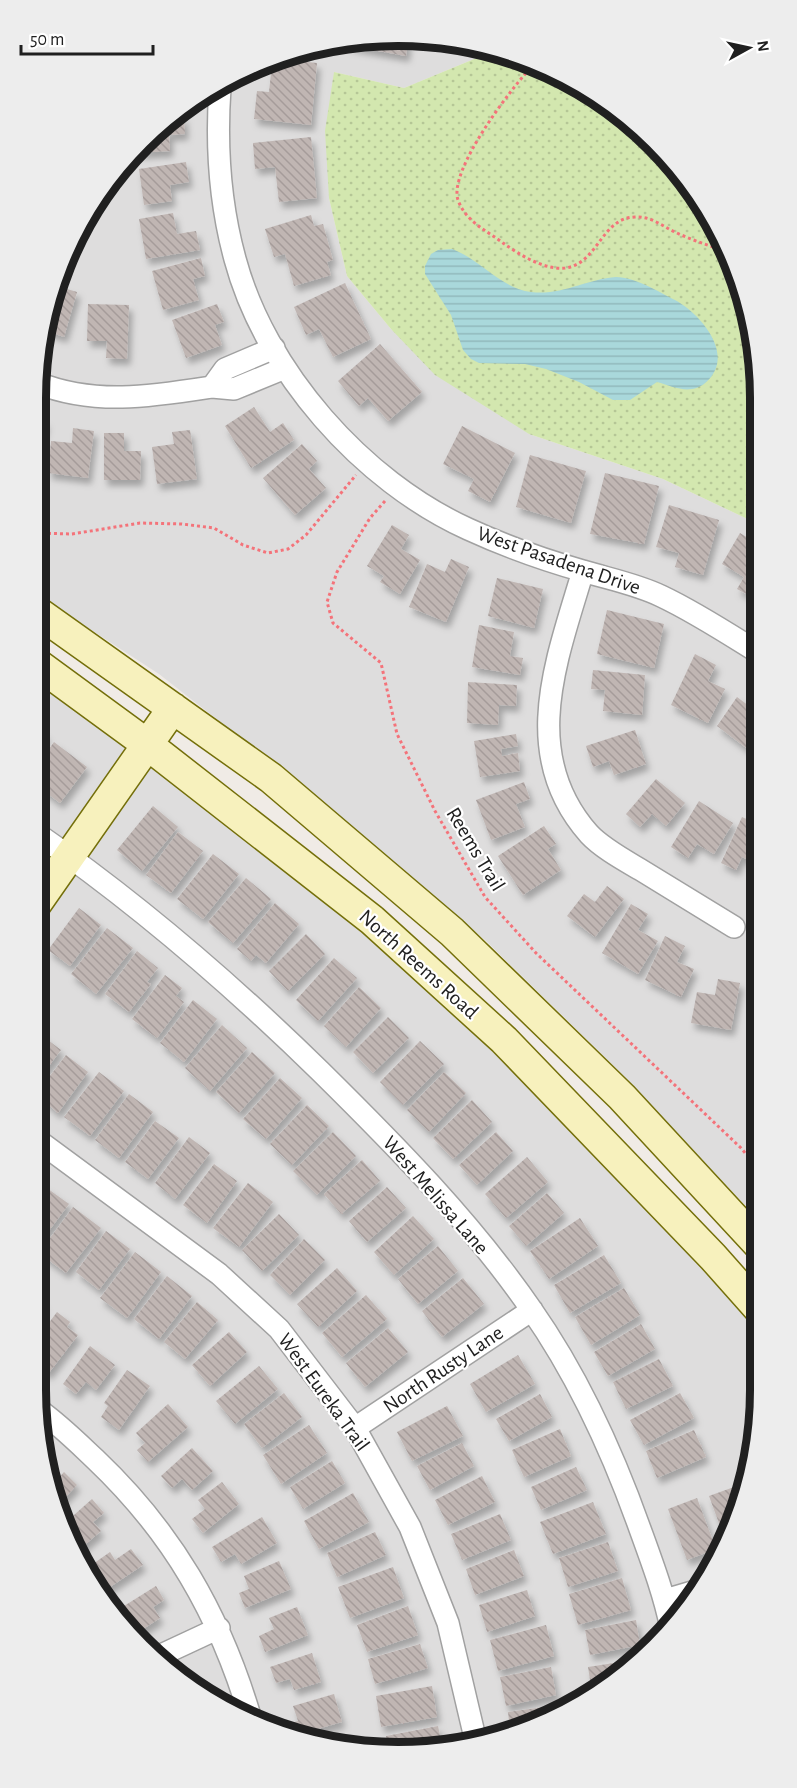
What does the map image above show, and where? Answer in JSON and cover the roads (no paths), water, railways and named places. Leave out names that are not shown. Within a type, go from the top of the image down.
[{"type":"main road","name":"North Reems Road","points":[[47,620],[271,778],[452,932],[622,1097],[750,1236]]},
{"type":"main road","name":"North Reems Road","points":[[47,671],[148,745],[372,920],[504,1040],[713,1257],[750,1299]]},
{"type":"main road","points":[[47,888],[173,708]]},
{"type":"street","name":"West Pasadena Drive","points":[[220,96],[218,137],[223,195],[235,259],[253,309],[285,368],[337,435],[432,511],[508,546],[661,596],[750,648]]},
{"type":"street","points":[[212,387],[225,369],[274,348]]},
{"type":"street","points":[[47,386],[84,396],[150,397],[212,387],[234,389],[285,368]]},
{"type":"street","points":[[583,571],[556,661],[547,711],[549,749],[564,800],[590,835],[625,860],[734,927]]},
{"type":"street","name":"West Melissa Lane","points":[[47,840],[70,856],[248,1001],[338,1089],[453,1208],[532,1310],[578,1388],[618,1469],[665,1600],[668,1616]]},
{"type":"street","name":"West Eureka Trail","points":[[47,1147],[219,1274],[279,1329],[355,1428],[410,1527],[448,1623],[474,1733]]},
{"type":"street","name":"North Rusty Lane","points":[[355,1428],[532,1310]]},
{"type":"street","points":[[47,1416],[58,1423],[132,1494],[173,1547],[219,1628],[247,1707]]},
{"type":"street","points":[[665,1600],[685,1594]]},
{"type":"street","points":[[165,1653],[219,1628]]},
{"type":"water","points":[[452,249],[472,259],[510,285],[531,292],[553,292],[616,277],[631,279],[647,286],[684,306],[710,333],[718,355],[711,377],[700,386],[688,389],[657,382],[630,400],[613,400],[579,382],[546,369],[525,364],[479,363],[471,359],[463,350],[451,315],[425,274],[425,266],[431,254],[438,250]]}]
